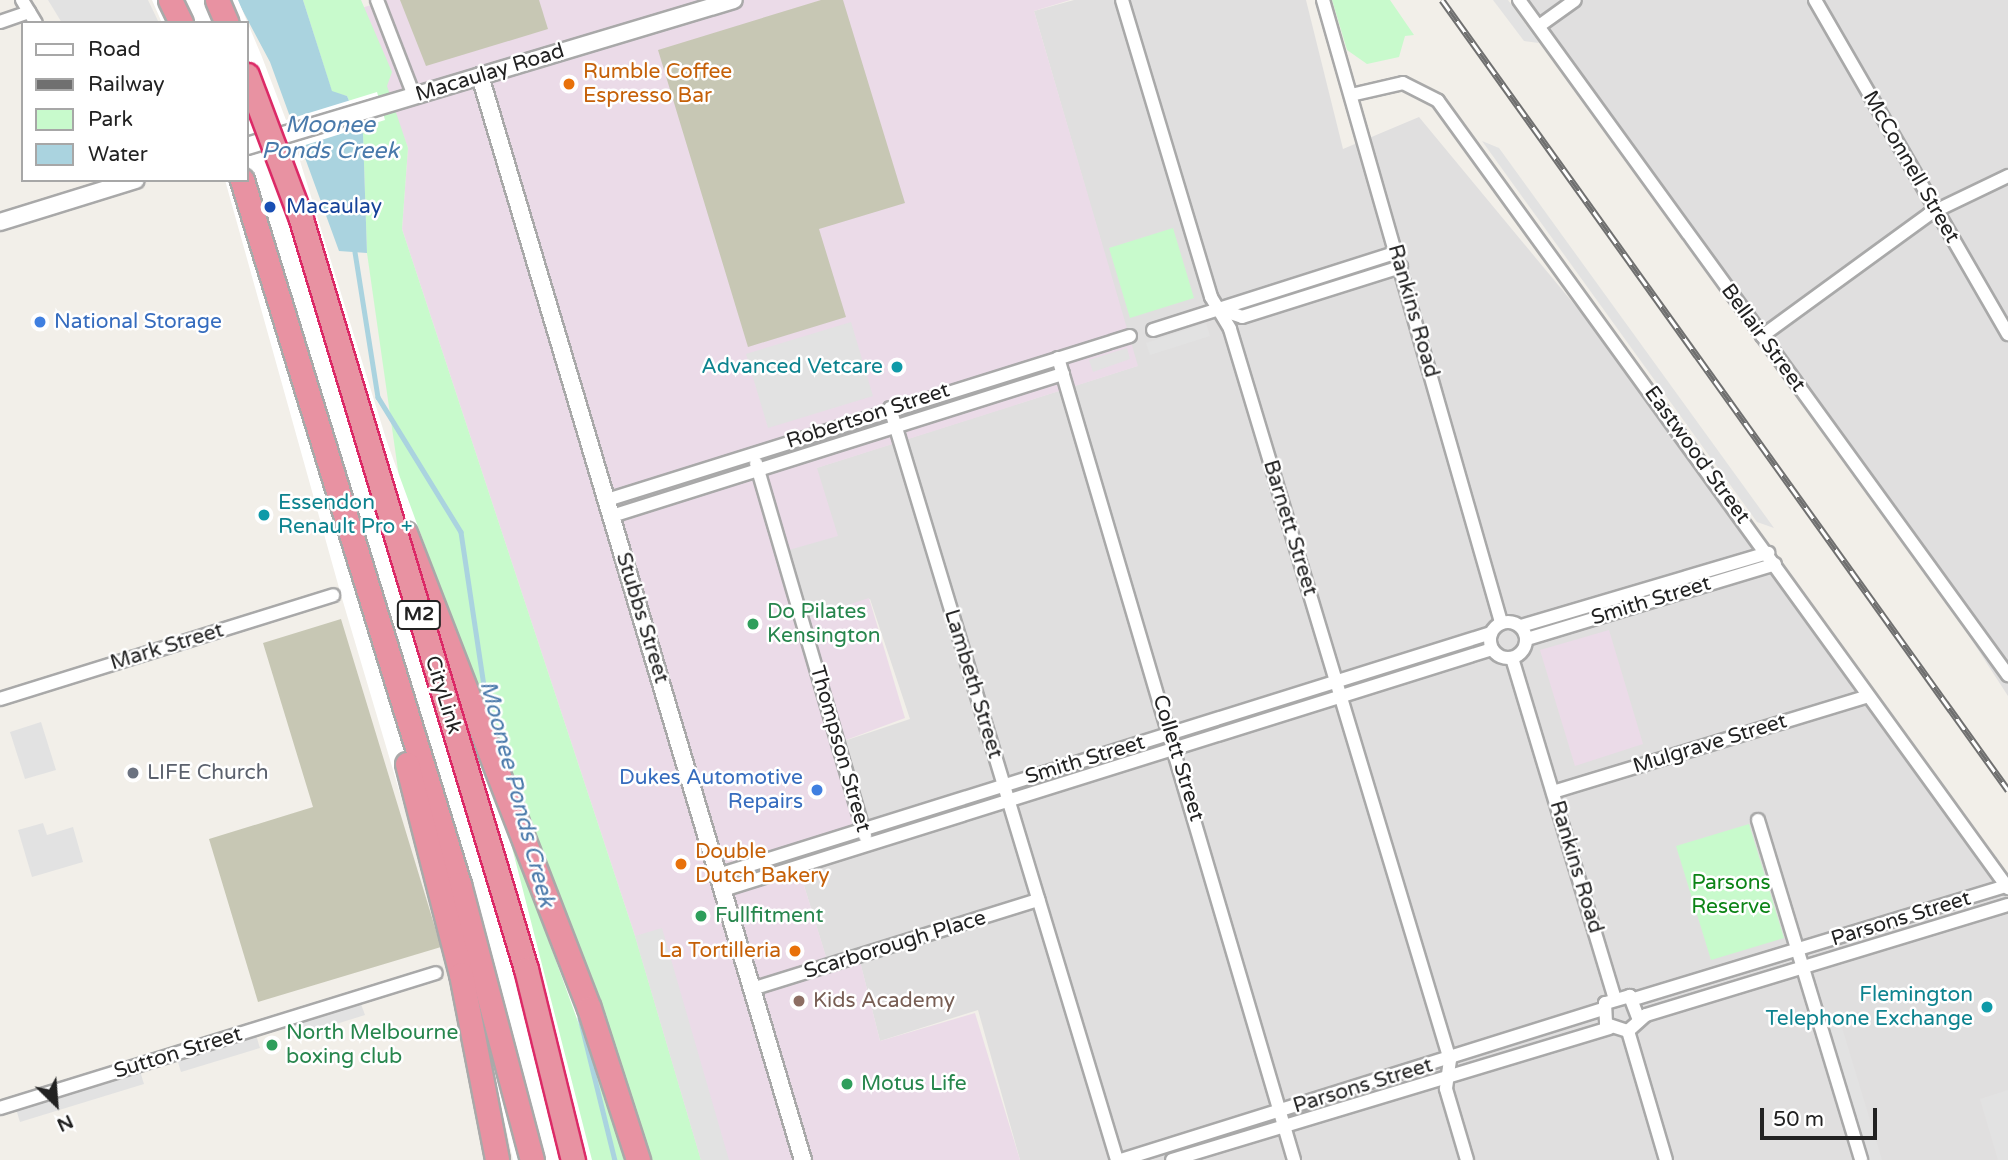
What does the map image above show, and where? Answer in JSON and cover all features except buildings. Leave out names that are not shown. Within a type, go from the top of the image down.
[{"type":"highway","points":[[170,0],[180,21]]},
{"type":"highway","points":[[217,0],[226,21]]},
{"type":"highway","name":"CityLink","points":[[248,78],[301,219],[365,432],[526,969],[573,1160]]},
{"type":"highway","name":"CityLink","points":[[243,182],[511,1065],[532,1160]]},
{"type":"highway","points":[[365,432],[584,996],[638,1160]]},
{"type":"highway","points":[[362,569],[461,974],[497,1160]]},
{"type":"street","points":[[0,23],[33,17],[22,0]]},
{"type":"street","points":[[377,0],[414,96]]},
{"type":"street","name":"Macaulay Road","points":[[248,146],[734,0]]},
{"type":"street","name":"Barnett Street","points":[[1122,0],[1211,297],[1222,310],[1450,1060]]},
{"type":"street","name":"Rankins Road","points":[[1323,0],[1501,622]]},
{"type":"street","name":"Bellair Street","points":[[1519,0],[1762,336],[2004,658],[2008,675]]},
{"type":"street","points":[[1539,26],[1575,0]]},
{"type":"street","name":"McConnell Street","points":[[1815,0],[2008,334]]},
{"type":"street","name":"Stubbs Street","points":[[480,76],[803,1160]]},
{"type":"street","name":"Eastwood Street","points":[[1352,95],[1403,83],[1438,101],[2007,887]]},
{"type":"street","points":[[1762,336],[1936,210],[2008,176]]},
{"type":"street","points":[[0,222],[129,182]]},
{"type":"street","points":[[1153,330],[1397,252]]},
{"type":"street","points":[[1222,310],[1242,317],[1401,267]]},
{"type":"street","name":"Robertson Street","points":[[607,500],[890,408],[1130,336]]},
{"type":"street","name":"Collett Street","points":[[1058,358],[1284,1110],[1284,1125],[1294,1160]]},
{"type":"street","name":"Robertson Street","points":[[612,516],[1063,374]]},
{"type":"street","name":"Lambeth Street","points":[[890,408],[1119,1160]]},
{"type":"street","name":"Thompson Street","points":[[753,453],[867,844]]},
{"type":"street","name":"Smith Street","points":[[1521,626],[1771,558]]},
{"type":"street","name":"Smith Street","points":[[1527,639],[1771,558]]},
{"type":"street","name":"Mark Street","points":[[0,699],[333,595]]},
{"type":"street","points":[[1501,622],[1521,626],[1527,639],[1512,658],[1492,649],[1491,633],[1501,622]]},
{"type":"street","name":"Smith Street","points":[[720,882],[863,829],[1491,633]]},
{"type":"street","name":"Smith Street","points":[[720,882],[867,844],[1492,649]]},
{"type":"street","name":"Rankins Road","points":[[1512,658],[1614,995]]},
{"type":"street","name":"Mulgrave Street","points":[[1553,792],[1868,696]]},
{"type":"street","points":[[1758,820],[1861,1160]]},
{"type":"street","name":"Parsons Street","points":[[1634,999],[2007,887]]},
{"type":"street","name":"Scarborough Place","points":[[752,989],[1038,900]]},
{"type":"street","name":"Parsons Street","points":[[1639,1020],[2008,905]]},
{"type":"street","name":"Sutton Street","points":[[0,1108],[436,973]]},
{"type":"street","points":[[1614,995],[1634,999],[1639,1020],[1628,1031],[1610,1028],[1603,1009],[1614,995]]},
{"type":"street","name":"Parsons Street","points":[[1119,1160],[1450,1060],[1603,1009]]},
{"type":"street","name":"Parsons Street","points":[[1172,1160],[1444,1075],[1610,1028]]},
{"type":"street","points":[[1628,1031],[1666,1160]]},
{"type":"street","points":[[1450,1060],[1444,1075],[1467,1160]]},
{"type":"shaded area","points":[[48,0],[148,0],[158,21],[61,21]]},
{"type":"shaded area","points":[[387,0],[1070,0],[1034,11],[1138,366],[817,468],[838,536],[782,552],[802,620],[869,598],[905,718],[838,743],[867,844],[798,866],[828,963],[858,953],[880,1041],[975,1013],[1020,1160],[701,1160],[635,936],[402,229],[408,148],[355,10]]},
{"type":"shaded area","points":[[400,0],[539,0],[548,29],[426,66]]},
{"type":"shaded area","points":[[821,0],[843,0],[905,203],[819,229],[846,317],[748,347],[658,50]]},
{"type":"shaded area","points":[[1074,0],[1306,0],[1343,149],[1419,117],[1588,321],[2008,898],[2008,1160],[1020,1160],[978,1010],[880,1041],[858,954],[828,964],[798,866],[838,743],[910,719],[870,599],[802,620],[782,552],[816,468],[1137,366],[1034,11]]},
{"type":"shaded area","points":[[1493,0],[1508,0],[1539,43],[1524,41]]},
{"type":"shaded area","points":[[1525,0],[2008,0],[2008,696],[1835,429]]},
{"type":"shaded area","points":[[1482,141],[1499,148],[1774,528],[1757,522]]},
{"type":"shaded area","points":[[851,322],[873,396],[768,428],[746,354]]},
{"type":"shaded area","points":[[1206,323],[1210,336],[1150,355],[1146,343]]},
{"type":"shaded area","points":[[1127,348],[1130,359],[1093,372],[1089,360]]},
{"type":"shaded area","points":[[341,619],[441,947],[258,1002],[209,839],[313,807],[263,643]]},
{"type":"shaded area","points":[[1609,630],[1643,744],[1575,766],[1540,650]]},
{"type":"shaded area","points":[[41,722],[56,770],[25,779],[10,732]]},
{"type":"shaded area","points":[[43,823],[47,835],[73,827],[83,862],[32,877],[18,830]]},
{"type":"shaded area","points":[[662,928],[729,1160],[701,1160],[635,936]]},
{"type":"shaded area","points":[[361,1004],[365,1015],[291,1038],[287,1026]]},
{"type":"shaded area","points":[[1826,1018],[1840,1021],[1882,1160],[1869,1160]]},
{"type":"shaded area","points":[[256,1035],[260,1048],[181,1072],[177,1059]]},
{"type":"shaded area","points":[[140,1071],[144,1084],[20,1122],[16,1109]]},
{"type":"shaded area","points":[[2008,1090],[2008,1160],[1998,1160],[1980,1099]]},
{"type":"green space","points":[[303,0],[361,0],[392,72],[387,86],[408,148],[402,229],[635,936],[701,1160],[588,1160],[404,512],[367,253],[363,134],[347,96],[332,92]]},
{"type":"green space","points":[[1332,0],[1390,0],[1414,35],[1405,36],[1399,57],[1367,64],[1347,50]]},
{"type":"green space","points":[[1173,228],[1194,298],[1130,318],[1109,248]]},
{"type":"green space","name":"Parsons Reserve","points":[[1749,824],[1784,938],[1711,960],[1676,846]]},
{"type":"water","name":"Moonee Ponds Creek","points":[[237,0],[303,0],[332,91],[347,96],[363,134],[367,253],[339,251],[270,62]]},
{"type":"pier","points":[[152,0],[238,0],[247,21],[161,21]]},
{"type":"pier","points":[[248,24],[286,120],[377,92],[385,120],[296,148],[387,442],[650,1160],[628,1160],[505,820],[592,1160],[513,1160],[499,1096],[443,938],[341,595],[226,182],[248,182]]},
{"type":"waterway","name":"Moonee Ponds Creek","points":[[355,252],[378,397],[461,532],[486,699],[501,751]]},
{"type":"waterway","name":"Moonee Ponds Creek","points":[[580,1018],[615,1160]]},
{"type":"railway","points":[[1442,0],[2008,790]]},
{"type":"place","name":"Rumble Coffee Espresso Bar","points":[[569,84]]},
{"type":"place","name":"Macaulay","points":[[270,207]]},
{"type":"place","name":"National Storage","points":[[40,322]]},
{"type":"place","name":"Advanced Vetcare","points":[[897,367]]},
{"type":"place","name":"Essendon Renault Pro +","points":[[264,515]]},
{"type":"place","name":"Do Pilates Kensington","points":[[753,624]]},
{"type":"place","name":"LIFE Church","points":[[133,773]]},
{"type":"place","name":"Dukes Automotive Repairs","points":[[817,790]]},
{"type":"place","name":"Double Dutch Bakery","points":[[681,864]]},
{"type":"place","name":"Fullfitment","points":[[701,916]]},
{"type":"place","name":"La Tortilleria","points":[[795,951]]},
{"type":"place","name":"Kids Academy","points":[[799,1001]]},
{"type":"place","name":"Flemington Telephone Exchange","points":[[1987,1007]]},
{"type":"place","name":"North Melbourne boxing club","points":[[272,1045]]},
{"type":"place","name":"Motus Life","points":[[847,1084]]}]
